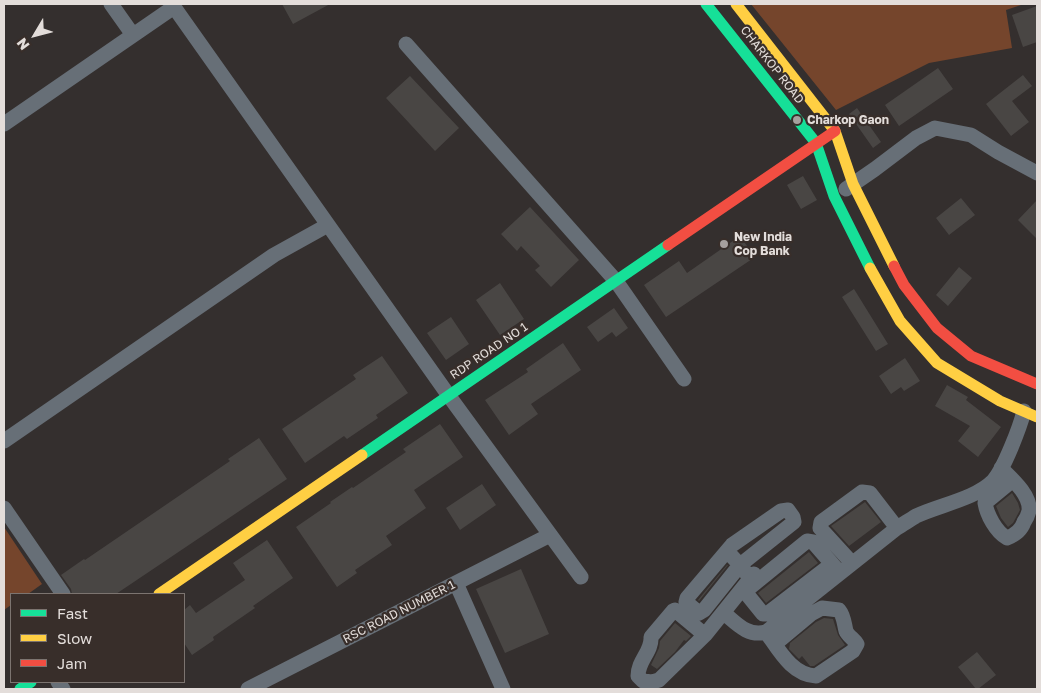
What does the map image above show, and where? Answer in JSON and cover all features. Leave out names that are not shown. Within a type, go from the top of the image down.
[{"type":"street","points":[[111,4],[133,36]]},
{"type":"street","name":"CHARKOP ROAD","points":[[706,4],[816,143],[834,196],[863,256],[900,321],[916,342],[938,363],[1000,401],[1031,414]]},
{"type":"street","name":"CHARKOP ROAD","points":[[736,4],[835,131],[853,184],[874,228],[904,285],[937,328],[971,356],[1037,384]]},
{"type":"street","points":[[4,124],[174,7],[449,396],[581,577]]},
{"type":"street","points":[[406,44],[616,281],[684,379]]},
{"type":"street","points":[[834,196],[916,138],[935,128],[971,135],[1037,173]]},
{"type":"street","name":"RDP ROAD NO 1","points":[[160,593],[835,131]]},
{"type":"street","points":[[4,441],[274,254],[328,225]]},
{"type":"street","points":[[836,569],[813,542],[807,541],[748,589],[746,593],[763,614],[767,614],[836,569],[852,563],[897,528],[917,516],[981,490],[993,480],[1001,468],[1020,426],[1031,414]]},
{"type":"street","points":[[1001,468],[1013,480]]},
{"type":"street","points":[[852,563],[820,528],[821,522],[862,492],[870,493],[897,528]]},
{"type":"street","points":[[4,508],[62,593]]},
{"type":"street","points":[[788,510],[794,522],[740,565],[704,610],[699,613],[686,602],[686,598],[732,546],[781,511],[788,510]]},
{"type":"street","name":"RSC ROAD NUMBER 1","points":[[248,689],[550,536]]},
{"type":"street","points":[[705,635],[675,610],[672,611],[651,637],[649,649],[638,667],[638,676],[643,681],[652,682],[659,680],[705,635],[752,576],[727,551]]},
{"type":"street","points":[[771,638],[836,569]]},
{"type":"street","points":[[456,583],[503,689]]},
{"type":"street","points":[[724,613],[748,632],[771,638],[796,670],[809,676],[816,676],[853,651],[856,644],[847,633],[842,614],[839,610],[822,608],[771,638]]},
{"type":"shaded area","points":[[751,4],[1024,4],[1006,10],[1012,48],[929,63],[836,110]]},
{"type":"shaded area","points":[[4,527],[42,584],[29,593],[10,593],[10,606],[4,610]]},
{"type":"building","points":[[282,4],[330,4],[293,24]]},
{"type":"building","points":[[1037,6],[1037,42],[1023,47],[1012,15]]},
{"type":"building","points":[[938,68],[953,89],[899,126],[885,105]]},
{"type":"building","points":[[1023,75],[1032,86],[1012,101],[1029,122],[1011,136],[986,104]]},
{"type":"building","points":[[410,76],[459,128],[435,151],[386,98]]},
{"type":"building","points":[[857,108],[881,142],[873,148],[849,114]]},
{"type":"building","points":[[803,176],[817,200],[801,209],[787,185]]},
{"type":"building","points":[[961,198],[975,215],[949,235],[936,218]]},
{"type":"building","points":[[1037,200],[1037,239],[1018,220]]},
{"type":"building","points":[[530,207],[579,260],[551,287],[535,270],[540,266],[521,246],[517,251],[501,234]]},
{"type":"building","points":[[740,236],[755,257],[666,317],[644,285],[679,261],[687,273]]},
{"type":"building","points":[[959,267],[972,278],[948,306],[936,295]]},
{"type":"building","points":[[500,283],[524,319],[500,335],[476,300]]},
{"type":"building","points":[[854,289],[888,344],[876,351],[842,297]]},
{"type":"building","points":[[614,308],[628,328],[616,337],[612,332],[598,342],[587,327]]},
{"type":"building","points":[[451,317],[469,344],[446,360],[427,333]]},
{"type":"building","points":[[563,343],[581,370],[531,404],[538,414],[509,435],[485,400],[528,372],[526,369]]},
{"type":"building","points":[[382,356],[408,393],[376,415],[378,418],[347,439],[344,436],[305,463],[282,429],[356,379],[353,375]]},
{"type":"building","points":[[905,358],[920,381],[904,391],[901,387],[891,394],[879,376]]},
{"type":"building","points":[[947,385],[968,397],[966,400],[1001,427],[978,457],[958,441],[970,426],[935,406]]},
{"type":"building","points":[[440,424],[463,457],[414,490],[426,508],[386,536],[392,545],[355,570],[357,573],[337,587],[296,527],[352,487],[406,452],[403,449]]},
{"type":"building","points":[[259,438],[287,479],[117,593],[72,593],[61,575],[230,461],[228,459]]},
{"type":"building","points":[[482,484],[496,505],[460,530],[446,508]]},
{"type":"building","points":[[1012,493],[1020,510],[1013,523],[1008,527],[1001,518],[996,506]]},
{"type":"building","points":[[865,502],[881,522],[849,546],[831,526]]},
{"type":"building","points":[[267,540],[293,578],[253,606],[255,608],[213,637],[214,640],[192,655],[185,644],[185,609],[190,605],[196,613],[245,580],[233,563]]},
{"type":"building","points":[[809,552],[818,563],[766,603],[758,593]]},
{"type":"building","points":[[728,565],[699,601],[698,600]]},
{"type":"building","points":[[521,569],[549,634],[505,653],[476,589]]},
{"type":"building","points":[[824,618],[833,619],[838,635],[845,645],[814,666],[810,666],[802,656],[799,659],[789,649],[790,643],[816,622]]},
{"type":"building","points":[[675,623],[691,636],[686,641],[684,640],[675,652],[657,669],[651,665],[659,648],[660,641]]},
{"type":"building","points":[[977,652],[996,675],[976,689],[958,667]]},
{"type":"traffic: fast","points":[[706,4],[816,143],[834,196],[870,268]]},
{"type":"traffic: fast","points":[[362,455],[668,245]]},
{"type":"traffic: fast","points":[[20,689],[29,683]]},
{"type":"traffic: slow","points":[[736,4],[835,131],[853,184],[894,266]]},
{"type":"traffic: slow","points":[[870,268],[900,321],[937,363],[1000,401],[1037,417]]},
{"type":"traffic: slow","points":[[160,593],[362,455]]},
{"type":"traffic: jam","points":[[668,245],[835,131]]},
{"type":"traffic: jam","points":[[894,266],[904,285],[937,328],[971,356],[1037,384]]},
{"type":"place","name":"Charkop Gaon","points":[[797,120]]},
{"type":"place","name":"New India Cop Bank","points":[[724,244]]}]
